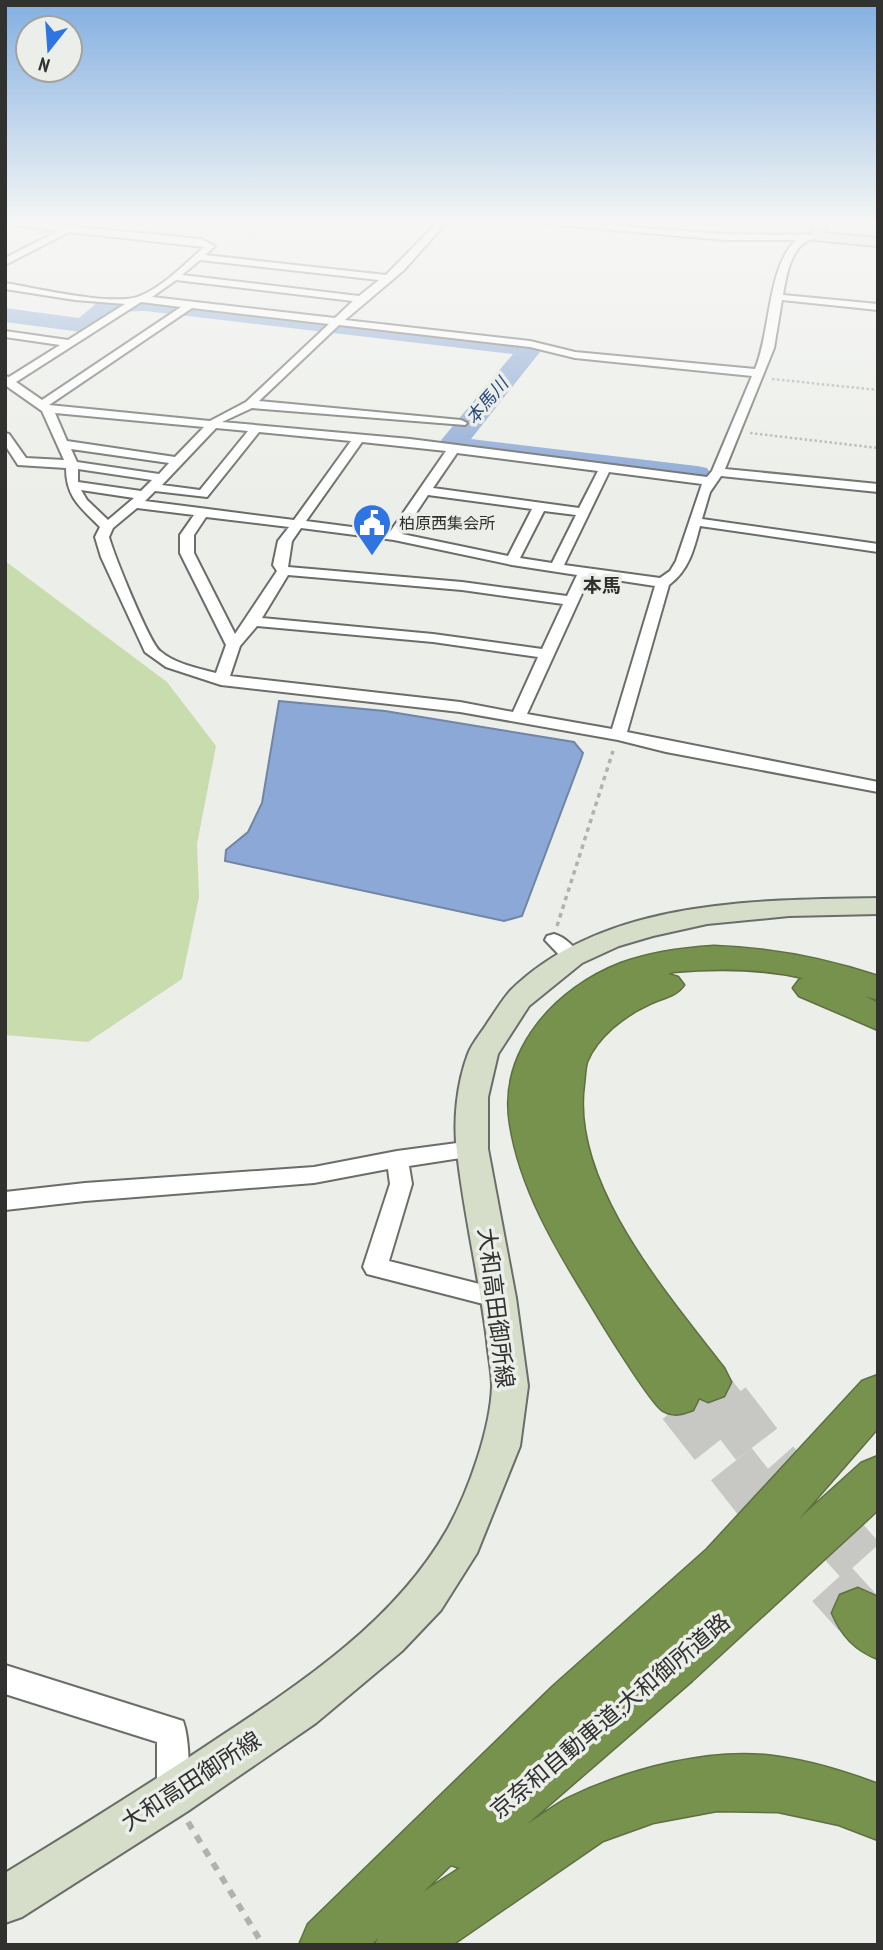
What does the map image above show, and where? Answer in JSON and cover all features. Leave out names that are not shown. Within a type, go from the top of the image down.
[{"type":"highway","points":[[878,988],[819,969],[785,962],[744,957],[690,958],[658,964],[600,986],[577,1002],[558,1021],[542,1043],[532,1068],[527,1093],[528,1122],[545,1181],[562,1216],[614,1304],[692,1389],[654,1308],[588,1200],[571,1162],[560,1102],[562,1078],[572,1053],[585,1032],[629,998],[653,988],[710,977],[743,976],[810,988],[839,998],[878,1018]]},
{"type":"highway","points":[[329,1945],[572,1705],[725,1566],[878,1395]]},
{"type":"highway","name":"京奈和自動車道;大和御所道路","points":[[335,1945],[582,1744],[766,1582],[878,1478]]},
{"type":"highway","points":[[405,1945],[448,1910],[586,1819],[653,1795],[717,1783],[778,1784],[839,1797],[878,1812]]},
{"type":"main road","name":"大和高田御所線","points":[[5,1900],[172,1795],[301,1708],[387,1637],[427,1596],[463,1540],[501,1446],[510,1385],[499,1298],[472,1149],[473,1097],[483,1053],[519,999],[563,948],[609,940],[707,915],[789,908],[878,906]]},
{"type":"street","points":[[115,315],[7,381],[45,407],[359,438],[605,468],[878,488]]},
{"type":"street","points":[[45,407],[176,315]]},
{"type":"street","points":[[247,315],[530,344],[575,355],[758,375]]},
{"type":"street","points":[[345,315],[250,404],[226,415],[213,425],[162,478],[107,526],[102,537],[108,557],[152,652],[171,664],[221,680],[406,699],[518,717],[878,787]]},
{"type":"street","points":[[618,735],[663,583],[675,573],[713,476],[758,375],[769,348],[775,315]]},
{"type":"street","points":[[5,334],[71,343]]},
{"type":"street","points":[[250,404],[461,423],[425,491],[394,536]]},
{"type":"street","points":[[45,407],[72,465],[72,485],[82,502],[107,526]]},
{"type":"street","points":[[143,496],[203,494],[256,429]]},
{"type":"street","points":[[5,436],[22,462],[72,465],[162,478]]},
{"type":"street","points":[[284,571],[280,565],[285,541],[359,438]]},
{"type":"street","points":[[63,444],[178,461]]},
{"type":"street","points":[[556,568],[605,468]]},
{"type":"street","points":[[72,485],[143,496],[203,512],[394,536],[512,561],[663,583]]},
{"type":"street","points":[[425,491],[584,512]]},
{"type":"street","points":[[512,561],[540,506]]},
{"type":"street","points":[[203,512],[187,535],[187,553],[233,645]]},
{"type":"street","points":[[696,522],[878,548]]},
{"type":"street","points":[[284,571],[462,586],[570,601]]},
{"type":"street","points":[[221,680],[233,645],[253,621],[284,571]]},
{"type":"street","points":[[518,717],[585,572]]},
{"type":"street","points":[[253,621],[433,638],[545,654]]},
{"type":"street","points":[[5,1201],[85,1192],[314,1175],[397,1159],[472,1149]]},
{"type":"street","points":[[397,1159],[401,1184],[375,1267],[499,1298]]},
{"type":"street","points":[[5,1679],[172,1732],[172,1795]]},
{"type":"path","points":[[758,375],[878,390]]},
{"type":"path","points":[[734,431],[878,448]]},
{"type":"path","points":[[563,948],[618,735]]},
{"type":"path","points":[[172,1795],[262,1945]]},
{"type":"green space","points":[[5,561],[167,682],[216,746],[197,844],[199,897],[182,979],[88,1042],[5,1035]]},
{"type":"water","points":[[279,701],[385,711],[574,742],[583,753],[522,916],[504,921],[225,861],[226,850],[248,832],[262,803]]},
{"type":"waterway","name":"本馬川","points":[[5,315],[81,325],[97,315]]},
{"type":"waterway","name":"本馬川","points":[[238,315],[519,348],[528,352],[452,445],[697,474]]},
{"type":"tunnel","points":[[708,1382],[726,1405]]},
{"type":"tunnel","points":[[677,1396],[684,1405]]},
{"type":"tunnel","points":[[683,1403],[788,1536],[858,1613]]},
{"type":"tunnel","points":[[725,1403],[758,1446],[878,1580]]},
{"type":"place","name":"柏原西集会所","points":[[372,557]]},
{"type":"district","name":"本馬","points":[[602,585]]}]
